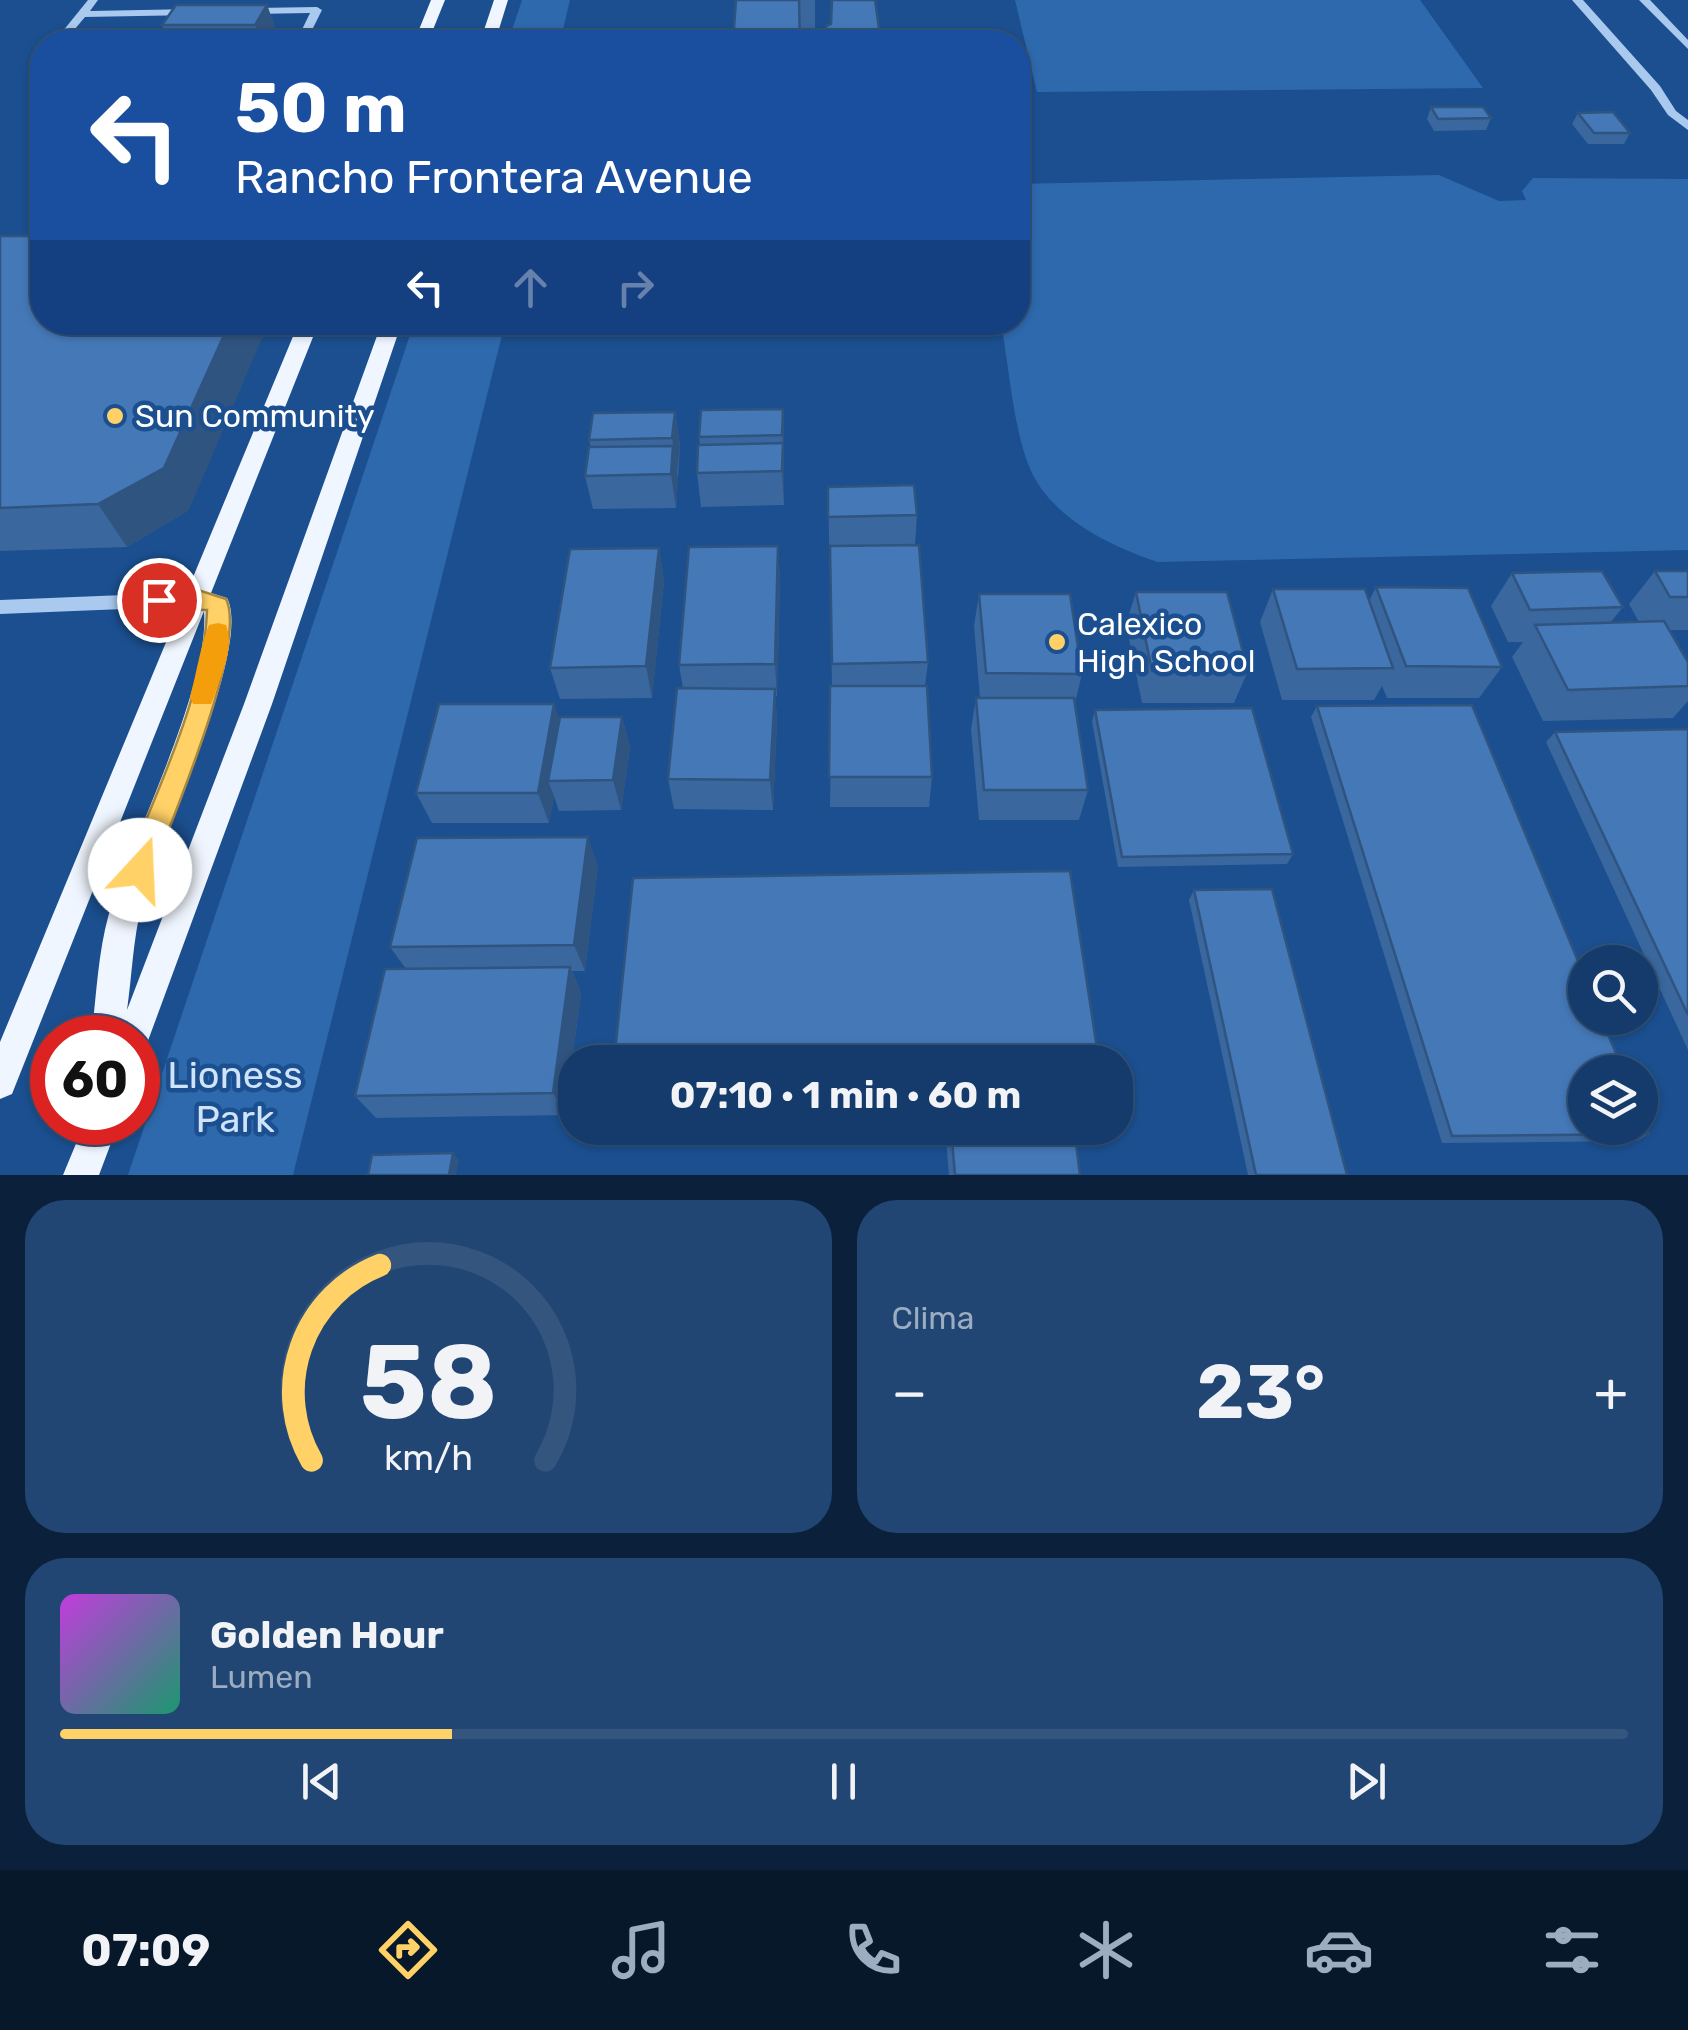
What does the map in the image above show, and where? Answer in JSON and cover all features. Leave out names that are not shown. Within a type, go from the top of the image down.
[{"type":"main road","points":[[426,30],[438,0]]},
{"type":"main road","points":[[491,30],[501,0]]},
{"type":"main road","points":[[0,1082],[304,335]]},
{"type":"main road","points":[[142,1015],[258,704],[387,335]]},
{"type":"main road","points":[[110,1015],[126,906],[194,725],[218,646],[218,605],[198,598]]},
{"type":"street","points":[[69,30],[93,0]]},
{"type":"street","points":[[1577,0],[1656,88],[1672,113],[1688,126]]},
{"type":"street","points":[[1644,0],[1688,46]]},
{"type":"street","points":[[238,11],[317,10],[307,30]]},
{"type":"street","points":[[82,14],[200,12]]},
{"type":"street","points":[[0,606],[198,598]]},
{"type":"green space","points":[[522,0],[570,0],[563,30],[512,30]]},
{"type":"green space","points":[[1015,0],[1420,0],[1483,88],[1037,92],[1030,63],[1030,30],[1022,30]]},
{"type":"green space","points":[[1439,175],[1499,201],[1526,200],[1522,191],[1533,178],[1688,179],[1688,550],[1158,562],[1087,530],[1056,505],[1033,475],[1013,401],[1003,335],[1030,335],[1030,184]]},
{"type":"green space","name":"Lioness Park","points":[[410,335],[502,335],[293,1175],[128,1175],[138,1145],[160,1145],[160,1080]]},
{"type":"building","points":[[736,0],[799,0],[800,30],[734,30]]},
{"type":"building","points":[[832,0],[875,0],[879,30],[826,30],[831,24]]},
{"type":"building","points":[[176,5],[267,5],[255,25],[162,25]]},
{"type":"building","points":[[1431,107],[1483,107],[1491,118],[1438,119]]},
{"type":"building","points":[[1613,112],[1630,133],[1594,133],[1578,113]]},
{"type":"building","name":"Sun Community","points":[[0,236],[30,236],[30,335],[224,335],[164,468],[98,504],[0,508]]},
{"type":"building","points":[[783,409],[782,435],[699,437],[701,410]]},
{"type":"building","points":[[675,412],[672,438],[589,440],[593,413]]},
{"type":"building","points":[[783,443],[782,471],[697,473],[698,445]]},
{"type":"building","points":[[673,446],[671,474],[585,476],[589,447]]},
{"type":"building","points":[[914,485],[917,515],[828,517],[828,487]]},
{"type":"building","points":[[919,545],[928,662],[832,664],[830,546]]},
{"type":"building","points":[[778,546],[775,664],[679,665],[689,547]]},
{"type":"building","points":[[659,548],[646,666],[550,668],[570,549]]},
{"type":"building","points":[[1602,571],[1623,607],[1530,610],[1512,573]]},
{"type":"building","points":[[1655,571],[1688,571],[1688,597],[1670,597]]},
{"type":"building","points":[[1376,587],[1468,588],[1502,667],[1406,666]]},
{"type":"building","points":[[1273,589],[1365,589],[1393,668],[1297,669]]},
{"type":"building","points":[[1136,592],[1227,592],[1248,671],[1152,671]]},
{"type":"building","points":[[979,594],[1070,594],[1082,674],[986,673]]},
{"type":"building","points":[[1664,621],[1688,662],[1688,686],[1568,690],[1535,625]]},
{"type":"building","points":[[830,686],[927,686],[932,777],[829,777]]},
{"type":"building","points":[[677,688],[775,689],[770,780],[668,779]]},
{"type":"building","points":[[976,698],[1074,698],[1088,790],[984,790]]},
{"type":"building","points":[[439,704],[554,704],[538,793],[416,793]]},
{"type":"building","points":[[1472,705],[1571,945],[1568,945],[1568,1035],[1608,1035],[1617,1055],[1568,1055],[1568,1135],[1452,1136],[1317,706]]},
{"type":"building","points":[[1252,708],[1293,854],[1122,857],[1095,710]]},
{"type":"building","points":[[560,717],[622,717],[613,780],[548,781]]},
{"type":"building","points":[[1688,729],[1688,1015],[1658,945],[1555,732]]},
{"type":"building","points":[[588,837],[574,945],[390,947],[417,838]]},
{"type":"building","points":[[1070,871],[1096,1045],[616,1045],[633,878]]},
{"type":"building","points":[[1272,889],[1347,1175],[1256,1175],[1194,890]]},
{"type":"building","points":[[570,967],[553,1093],[355,1096],[385,969]]},
{"type":"building","points":[[952,1145],[1076,1145],[1080,1175],[955,1175]]},
{"type":"building","points":[[453,1153],[449,1175],[368,1175],[372,1155]]},
{"type":"slow traffic","points":[[202,697],[218,646],[218,632]]},
{"type":"place","name":"Sun Community","points":[[115,416]]},
{"type":"place","name":"Calexico High School","points":[[1057,642]]},
{"type":"route","points":[[140,870],[194,725],[218,646],[218,605],[198,598],[159,600]]}]
